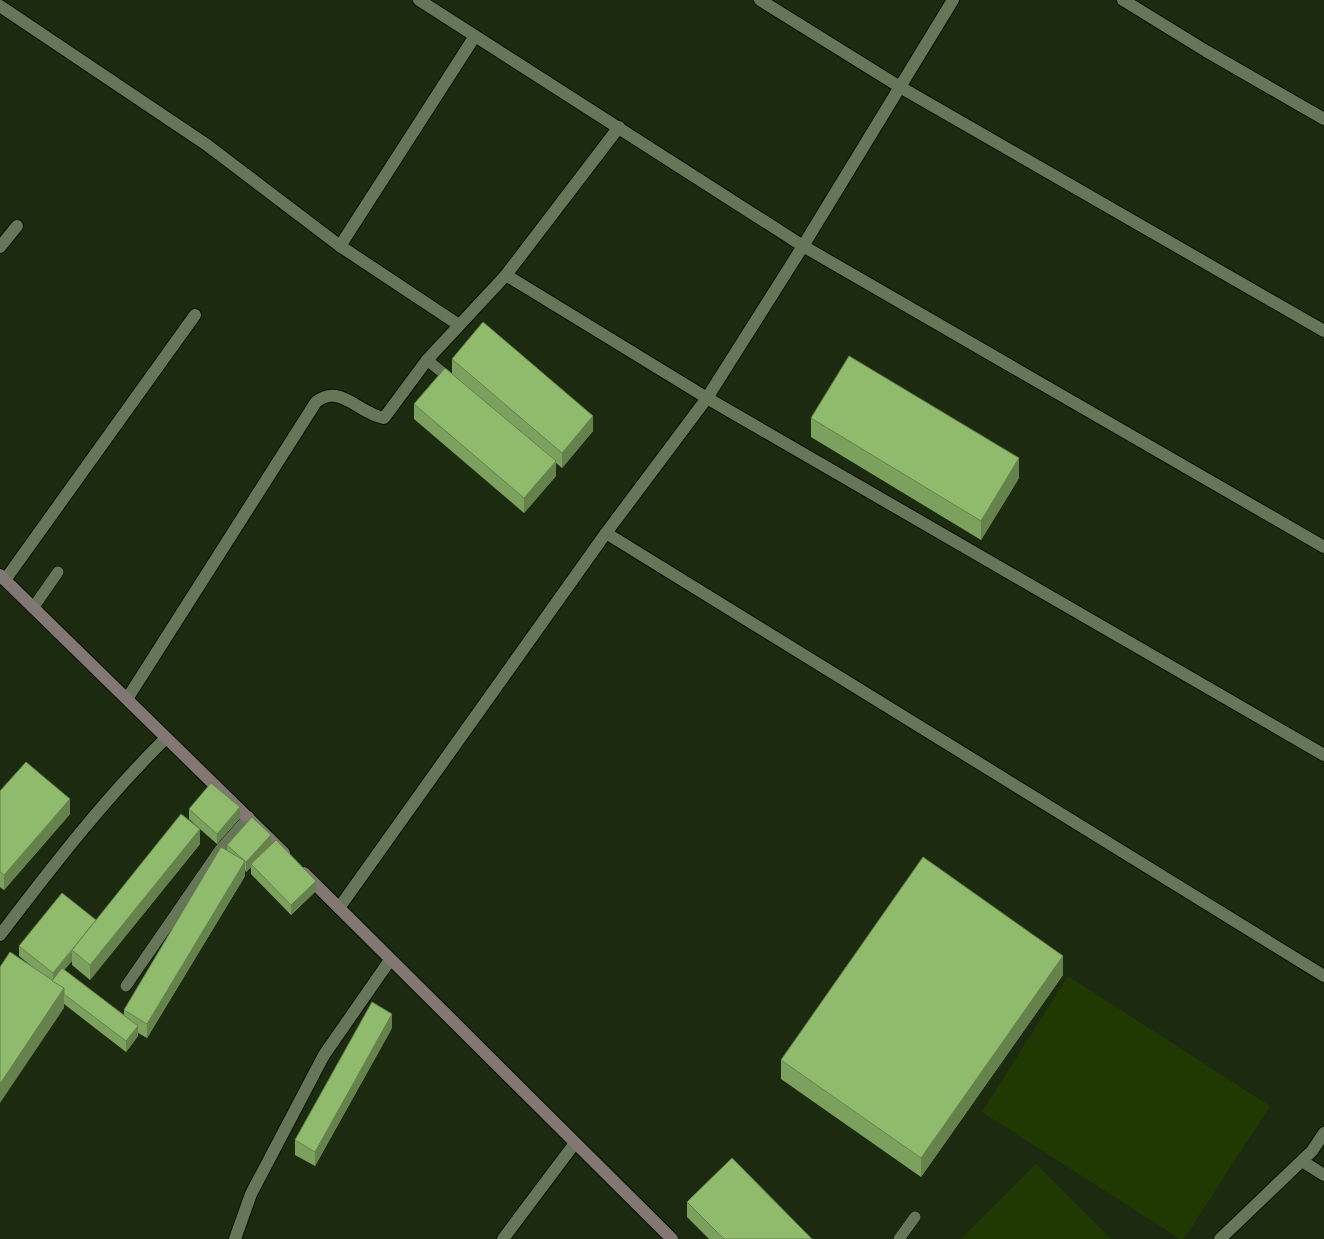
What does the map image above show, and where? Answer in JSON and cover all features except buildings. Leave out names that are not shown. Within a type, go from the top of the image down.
[{"type":"street","points":[[419,0],[803,246],[1324,547]]},
{"type":"street","points":[[760,0],[900,87],[1324,331]]},
{"type":"street","points":[[338,908],[606,533],[707,398],[803,246],[953,0]]},
{"type":"street","points":[[1123,0],[1206,51],[1324,119]]},
{"type":"street","points":[[0,6],[207,145],[340,246],[459,325]]},
{"type":"street","points":[[340,246],[475,36]]},
{"type":"street","points":[[126,699],[316,402],[325,396],[337,395],[375,416],[384,418],[427,360],[506,275],[619,127]]},
{"type":"street","points":[[0,247],[17,226]]},
{"type":"street","points":[[506,275],[707,398],[1324,755]]},
{"type":"street","points":[[195,315],[2,578],[249,817],[390,960],[672,1239]]},
{"type":"street","points":[[606,533],[1324,976]]},
{"type":"street","points":[[0,935],[136,767],[166,738]]},
{"type":"street","points":[[235,1239],[251,1194],[324,1055],[390,960]]},
{"type":"street","points":[[1220,1239],[1312,1151],[1324,1133]]},
{"type":"street","points":[[504,1239],[575,1143]]},
{"type":"street","points":[[1302,1161],[1324,1176]]},
{"type":"lane","points":[[427,360],[464,390]]},
{"type":"lane","points":[[32,608],[58,572]]},
{"type":"lane","points":[[126,986],[219,851],[249,817]]},
{"type":"lane","points":[[899,1239],[915,1217]]},
{"type":"green space","points":[[1068,976],[1270,1106],[1184,1239],[1180,1239],[982,1112]]},
{"type":"green space","points":[[1036,1164],[1111,1239],[961,1239]]}]
